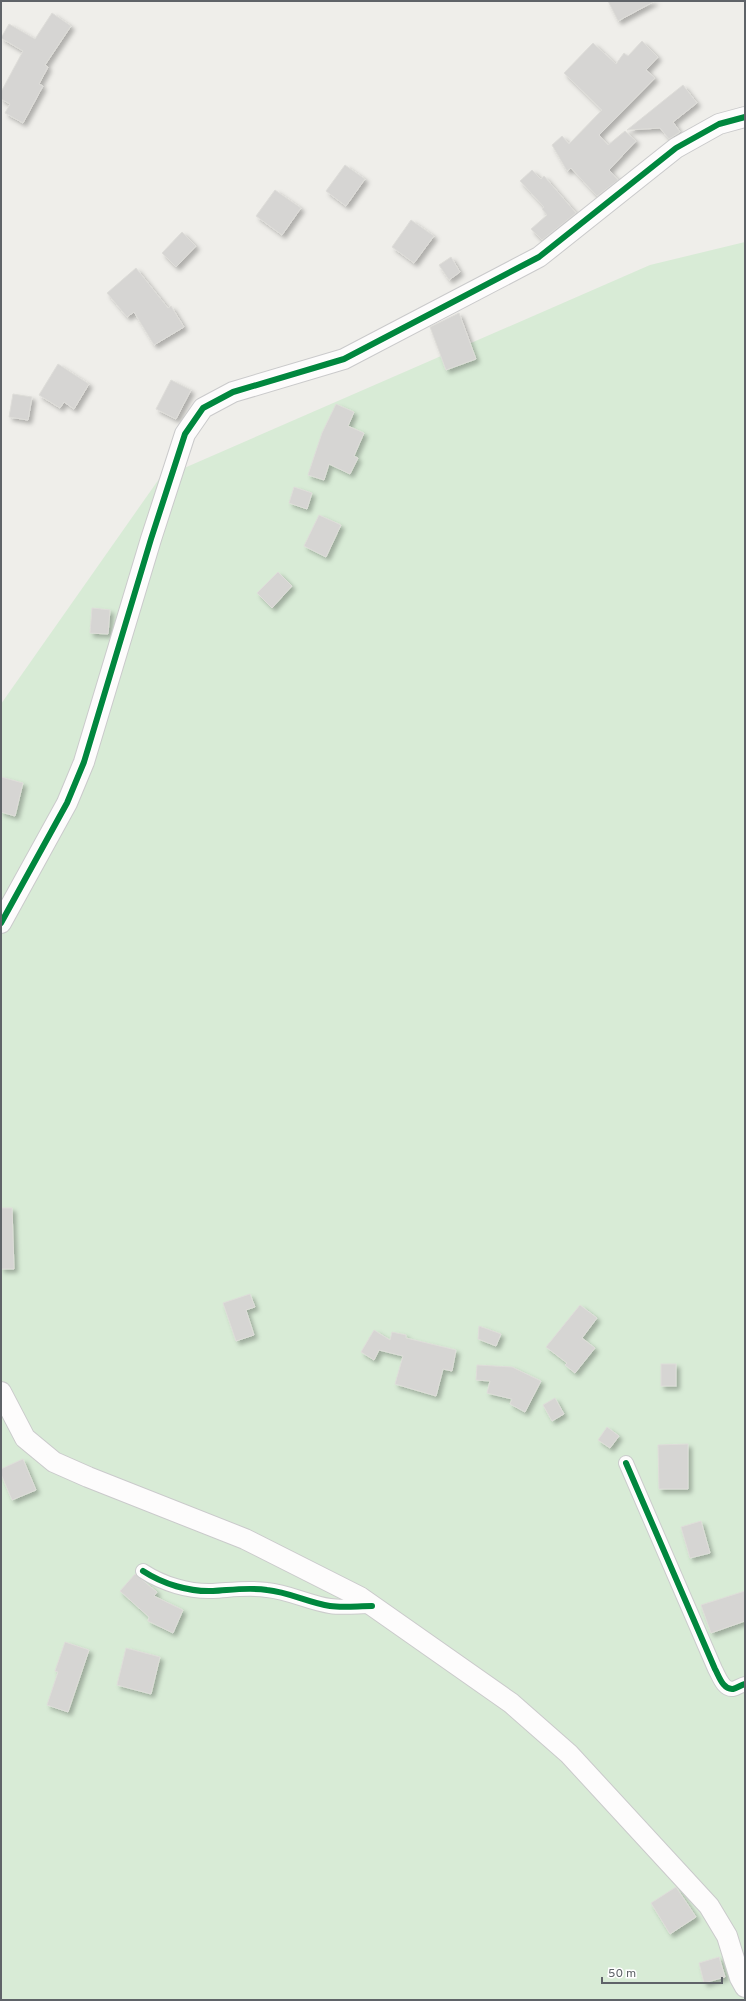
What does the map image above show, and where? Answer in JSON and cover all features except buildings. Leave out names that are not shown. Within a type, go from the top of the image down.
[{"type":"street","points":[[1,922],[67,803],[84,762],[151,539],[185,434],[203,408],[233,392],[344,359],[539,257],[676,148],[719,124],[745,117]]},
{"type":"street","points":[[1,1392],[25,1438],[54,1462],[245,1539],[360,1597],[511,1703],[569,1754],[709,1906],[727,1936],[740,1978],[745,1987]]},
{"type":"street","points":[[626,1463],[715,1669],[725,1686],[729,1689],[735,1689],[745,1684]]},
{"type":"street","points":[[143,1571],[154,1578],[178,1587],[194,1590],[211,1591],[247,1588],[268,1590],[329,1606],[372,1606]]},
{"type":"green space","points":[[745,242],[745,2000],[1,2000],[1,704],[159,479],[650,265]]},
{"type":"cycle path","points":[[1,923],[67,803],[84,762],[151,539],[185,434],[203,408],[233,392],[344,359],[539,257],[676,148],[719,124],[745,117]]},
{"type":"cycle path","points":[[626,1463],[720,1679],[724,1685],[730,1689],[745,1684]]},
{"type":"cycle path","points":[[143,1571],[159,1580],[186,1589],[204,1591],[260,1589],[275,1591],[314,1603],[330,1606],[372,1606]]}]
